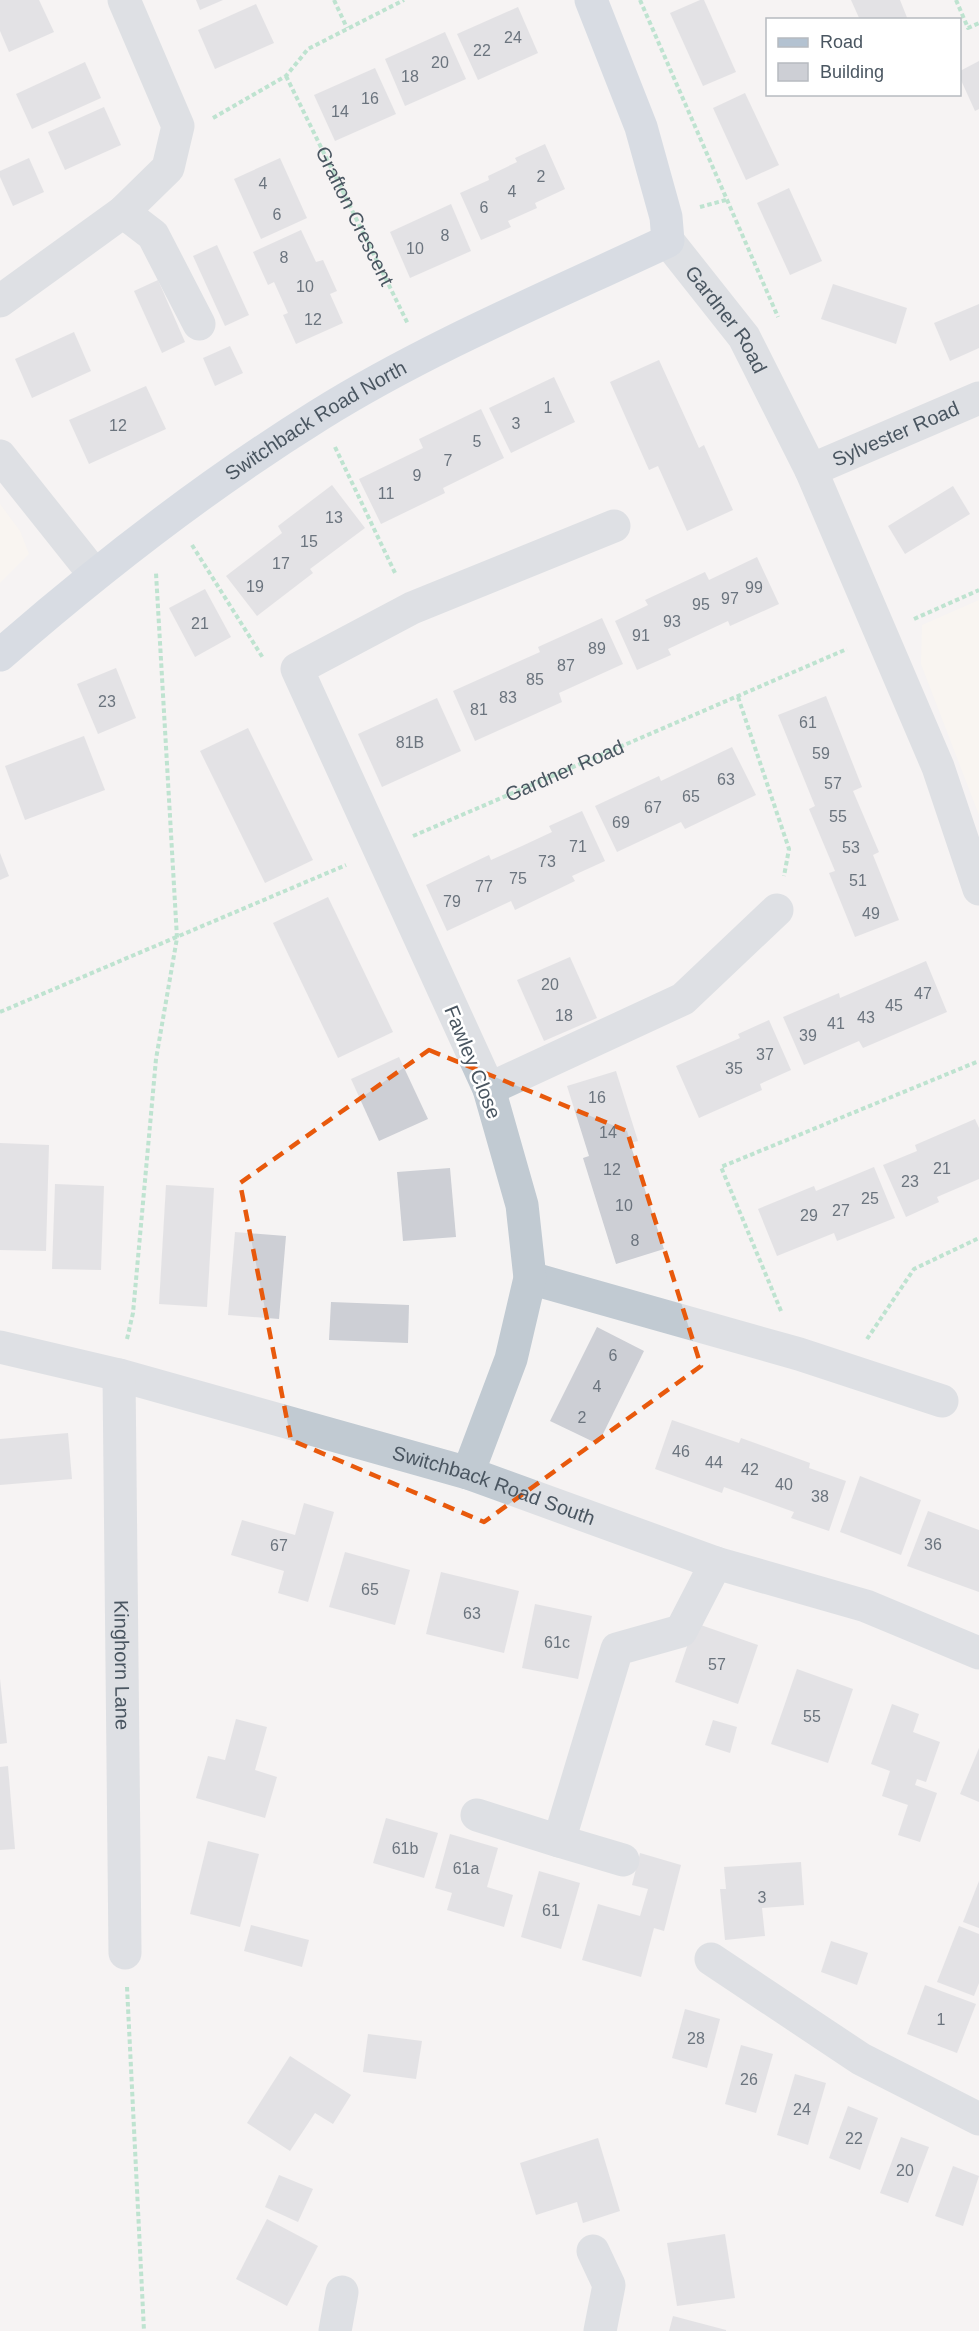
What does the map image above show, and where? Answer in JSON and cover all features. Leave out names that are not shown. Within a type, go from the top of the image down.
[{"type":"main road","points":[[591,0],[618,63],[641,127],[666,217],[668,241]]},
{"type":"main road","name":"Switchback Road North","points":[[0,655],[94,574],[163,521],[319,415],[424,357],[668,241]]},
{"type":"street","points":[[0,301],[123,212],[168,168],[178,126],[124,0]]},
{"type":"street","points":[[123,212],[153,235],[199,324]]},
{"type":"street","name":"Gardner Road","points":[[668,241],[744,337],[811,471],[938,767],[979,889]]},
{"type":"street","name":"Sylvester Road","points":[[811,471],[979,398]]},
{"type":"street","points":[[0,456],[94,574]]},
{"type":"street","points":[[297,669],[412,608],[614,526]]},
{"type":"street","name":"Fawley Close","points":[[297,669],[489,1089],[522,1205],[530,1278],[512,1359],[468,1473]]},
{"type":"street","points":[[489,1089],[683,999],[777,910]]},
{"type":"street","points":[[530,1278],[799,1354],[942,1401]]},
{"type":"street","name":"Switchback Road South","points":[[0,1347],[119,1375],[468,1473],[716,1563],[866,1606],[979,1653]]},
{"type":"street","name":"Kinghorn Lane","points":[[119,1375],[125,1953]]},
{"type":"street","points":[[559,1841],[618,1648],[681,1631],[716,1563]]},
{"type":"street","points":[[477,1815],[623,1860]]},
{"type":"street","points":[[711,1959],[861,2059],[979,2119]]},
{"type":"street","points":[[593,2251],[609,2285],[600,2331]]},
{"type":"street","points":[[335,2331],[342,2292]]},
{"type":"path","points":[[334,0],[347,28]]},
{"type":"path","points":[[178,126],[218,117],[286,76],[308,49],[404,0]]},
{"type":"path","points":[[640,0],[778,318]]},
{"type":"path","points":[[956,0],[968,28],[979,23]]},
{"type":"path","name":"Grafton Crescent","points":[[286,76],[424,357]]},
{"type":"path","points":[[319,415],[412,608]]},
{"type":"path","points":[[163,521],[272,673],[297,669]]},
{"type":"path","points":[[119,1375],[133,1313],[156,1059],[177,938],[163,521]]},
{"type":"path","points":[[882,634],[979,590]]},
{"type":"path","name":"Gardner Road","points":[[0,1012],[882,634]]},
{"type":"path","points":[[738,697],[789,849],[777,910]]},
{"type":"path","points":[[799,1354],[721,1167],[979,1061]]},
{"type":"path","points":[[847,1370],[914,1269],[979,1239]]},
{"type":"path","points":[[125,1953],[144,2331]]},
{"type":"highlighted area","points":[[429,1050],[627,1131],[701,1366],[484,1522],[291,1440],[240,1183]]},
{"type":"shaded area","points":[[0,504],[20,531],[29,554],[0,583]]},
{"type":"shaded area","points":[[979,600],[979,815],[921,664],[922,625]]},
{"type":"building","points":[[0,0],[39,0],[54,32],[9,52],[0,31]]},
{"type":"building","points":[[196,0],[223,0],[200,10]]},
{"type":"building","points":[[704,0],[736,72],[703,86],[670,13]]},
{"type":"building","points":[[851,0],[900,0],[907,18],[859,18]]},
{"type":"building","points":[[256,4],[274,43],[215,69],[198,30]]},
{"type":"building","points":[[518,7],[538,53],[478,80],[457,34]]},
{"type":"building","points":[[445,32],[466,79],[405,106],[385,59]]},
{"type":"building","points":[[979,61],[979,109],[975,111],[961,80],[961,70]]},
{"type":"building","points":[[85,62],[101,98],[32,129],[16,94]]},
{"type":"building","points":[[375,68],[396,114],[335,141],[314,95]]},
{"type":"building","points":[[745,93],[779,165],[746,180],[713,108]]},
{"type":"building","points":[[104,107],[121,145],[65,170],[48,132]]},
{"type":"building","points":[[545,144],[565,189],[535,203],[537,208],[508,221],[511,227],[481,240],[460,193],[489,180],[488,176],[517,162],[515,158]]},
{"type":"building","points":[[29,158],[44,192],[13,206],[0,177],[0,171]]},
{"type":"building","points":[[280,158],[307,218],[261,239],[234,179]]},
{"type":"building","points":[[789,188],[822,261],[790,275],[757,203]]},
{"type":"building","points":[[451,204],[471,251],[410,278],[390,232]]},
{"type":"building","points":[[301,230],[316,262],[323,260],[337,291],[330,294],[343,323],[296,344],[283,315],[288,313],[274,282],[268,285],[253,252]]},
{"type":"building","points":[[217,245],[249,315],[225,326],[193,256]]},
{"type":"building","points":[[158,280],[185,342],[162,353],[134,291]]},
{"type":"building","points":[[833,284],[907,308],[896,344],[821,319]]},
{"type":"building","points":[[979,304],[979,348],[950,361],[934,323]]},
{"type":"building","points":[[74,332],[91,371],[32,398],[15,359]]},
{"type":"building","points":[[230,346],[243,373],[215,386],[203,358]]},
{"type":"building","points":[[659,360],[699,448],[704,445],[733,510],[687,531],[658,466],[649,470],[610,382]]},
{"type":"building","points":[[554,377],[575,422],[511,453],[489,408]]},
{"type":"building","points":[[146,386],[166,429],[89,464],[69,420]]},
{"type":"building","points":[[481,409],[504,458],[443,488],[445,493],[381,524],[359,479],[423,448],[419,439]]},
{"type":"building","points":[[332,485],[365,528],[310,569],[313,573],[257,616],[226,576],[282,533],[278,526]]},
{"type":"building","points":[[953,486],[970,514],[905,554],[888,526]]},
{"type":"building","points":[[757,557],[779,604],[730,626],[728,621],[668,649],[671,655],[637,670],[615,621],[648,605],[645,600],[705,572],[709,580]]},
{"type":"building","points":[[205,589],[231,637],[195,657],[169,608]]},
{"type":"building","points":[[602,618],[623,664],[559,693],[562,702],[475,741],[453,691],[540,652],[538,647]]},
{"type":"building","points":[[116,668],[136,718],[98,734],[77,684]]},
{"type":"building","points":[[826,696],[862,787],[853,791],[879,852],[873,855],[899,920],[855,937],[829,873],[835,871],[809,809],[815,806],[778,715]]},
{"type":"building","points":[[437,698],[461,751],[382,787],[358,734]]},
{"type":"building","points":[[248,728],[313,860],[265,883],[200,751]]},
{"type":"building","points":[[84,736],[105,790],[25,820],[5,766]]},
{"type":"building","points":[[732,747],[756,795],[685,829],[681,822],[617,852],[595,806],[659,776],[661,781]]},
{"type":"building","points":[[582,811],[605,861],[572,876],[575,881],[515,910],[511,901],[447,931],[426,885],[489,855],[491,860],[552,832],[549,826]]},
{"type":"building","points":[[0,853],[9,876],[0,880]]},
{"type":"building","points":[[328,897],[393,1032],[338,1058],[273,923]]},
{"type":"building","points":[[570,957],[597,1018],[544,1041],[517,980]]},
{"type":"building","points":[[926,961],[947,1012],[863,1048],[859,1041],[804,1065],[783,1017],[839,993],[840,998]]},
{"type":"building","points":[[769,1020],[791,1070],[760,1084],[762,1090],[699,1118],[676,1066],[740,1038],[738,1034]]},
{"type":"building","points":[[399,1057],[428,1119],[379,1141],[351,1079]]},
{"type":"building","points":[[616,1071],[638,1141],[630,1143],[664,1249],[616,1264],[583,1158],[589,1156],[567,1086]]},
{"type":"building","points":[[975,1119],[979,1128],[979,1179],[937,1197],[939,1202],[906,1217],[883,1165],[917,1151],[915,1145]]},
{"type":"building","points":[[0,1143],[49,1145],[46,1251],[0,1250]]},
{"type":"building","points":[[874,1167],[895,1218],[837,1241],[834,1233],[777,1256],[758,1209],[814,1186],[816,1191]]},
{"type":"building","points":[[450,1168],[456,1237],[403,1241],[397,1172]]},
{"type":"building","points":[[55,1184],[104,1186],[101,1270],[52,1269]]},
{"type":"building","points":[[166,1185],[214,1188],[207,1307],[159,1304]]},
{"type":"building","points":[[235,1232],[286,1236],[279,1319],[228,1315]]},
{"type":"building","points":[[331,1302],[409,1305],[408,1343],[329,1340]]},
{"type":"building","points":[[597,1327],[644,1351],[598,1444],[550,1421]]},
{"type":"building","points":[[672,1420],[739,1443],[741,1438],[810,1463],[809,1468],[846,1481],[829,1531],[791,1518],[794,1512],[724,1487],[722,1493],[655,1469]]},
{"type":"building","points":[[68,1433],[72,1479],[0,1485],[0,1439]]},
{"type":"building","points":[[860,1476],[921,1500],[901,1555],[840,1532]]},
{"type":"building","points":[[304,1503],[334,1512],[308,1602],[278,1593],[284,1571],[231,1555],[242,1520],[295,1535]]},
{"type":"building","points":[[928,1511],[979,1530],[979,1592],[907,1566]]},
{"type":"building","points":[[345,1552],[410,1570],[395,1625],[329,1607]]},
{"type":"building","points":[[441,1572],[519,1591],[504,1653],[426,1634]]},
{"type":"building","points":[[535,1604],[592,1616],[578,1679],[522,1668]]},
{"type":"building","points":[[695,1623],[758,1645],[738,1704],[675,1682]]},
{"type":"building","points":[[797,1669],[853,1689],[828,1763],[771,1744]]},
{"type":"building","points":[[0,1679],[7,1743],[0,1744]]},
{"type":"building","points":[[892,1704],[919,1714],[913,1732],[940,1742],[926,1782],[917,1779],[915,1785],[937,1793],[920,1842],[898,1835],[908,1805],[882,1796],[890,1771],[871,1764]]},
{"type":"building","points":[[236,1719],[267,1727],[255,1770],[277,1777],[265,1818],[196,1798],[208,1756],[225,1760]]},
{"type":"building","points":[[713,1720],[737,1727],[730,1753],[705,1745]]},
{"type":"building","points":[[979,1748],[979,1802],[960,1794]]},
{"type":"building","points":[[8,1766],[15,1849],[0,1850],[0,1767]]},
{"type":"building","points":[[386,1818],[438,1833],[424,1878],[373,1863]]},
{"type":"building","points":[[450,1834],[498,1848],[487,1887],[513,1895],[504,1927],[447,1910],[452,1893],[435,1888]]},
{"type":"building","points":[[208,1841],[259,1854],[240,1927],[190,1914]]},
{"type":"building","points":[[640,1853],[681,1865],[664,1931],[654,1928],[641,1977],[582,1960],[598,1904],[640,1916],[648,1889],[632,1885]]},
{"type":"building","points":[[801,1862],[804,1905],[762,1908],[765,1936],[725,1940],[720,1889],[726,1889],[724,1867]]},
{"type":"building","points":[[539,1871],[580,1883],[561,1949],[521,1937]]},
{"type":"building","points":[[979,1881],[979,1928],[963,1922]]},
{"type":"building","points":[[251,1925],[309,1940],[302,1967],[244,1951]]},
{"type":"building","points":[[959,1926],[979,1934],[979,1983],[974,1996],[937,1982]]},
{"type":"building","points":[[831,1941],[868,1953],[857,1985],[821,1972]]},
{"type":"building","points":[[925,1985],[976,2004],[957,2053],[907,2034]]},
{"type":"building","points":[[685,2009],[720,2019],[707,2068],[672,2058]]},
{"type":"building","points":[[368,2034],[422,2041],[416,2079],[363,2072]]},
{"type":"building","points":[[741,2045],[773,2054],[756,2113],[725,2104]]},
{"type":"building","points":[[290,2056],[351,2095],[333,2124],[315,2113],[290,2151],[247,2123]]},
{"type":"building","points":[[795,2074],[826,2083],[808,2145],[777,2135]]},
{"type":"building","points":[[848,2106],[878,2118],[860,2170],[829,2158]]},
{"type":"building","points":[[901,2137],[929,2147],[908,2203],[880,2193]]},
{"type":"building","points":[[598,2138],[620,2211],[583,2223],[577,2202],[536,2215],[520,2163]]},
{"type":"building","points":[[953,2166],[979,2176],[963,2226],[935,2216]]},
{"type":"building","points":[[279,2175],[313,2189],[298,2222],[265,2207]]},
{"type":"building","points":[[267,2219],[318,2246],[287,2306],[236,2279]]},
{"type":"building","points":[[725,2234],[735,2298],[677,2306],[667,2243]]},
{"type":"building","points":[[673,2316],[726,2330],[726,2331],[669,2331]]}]
